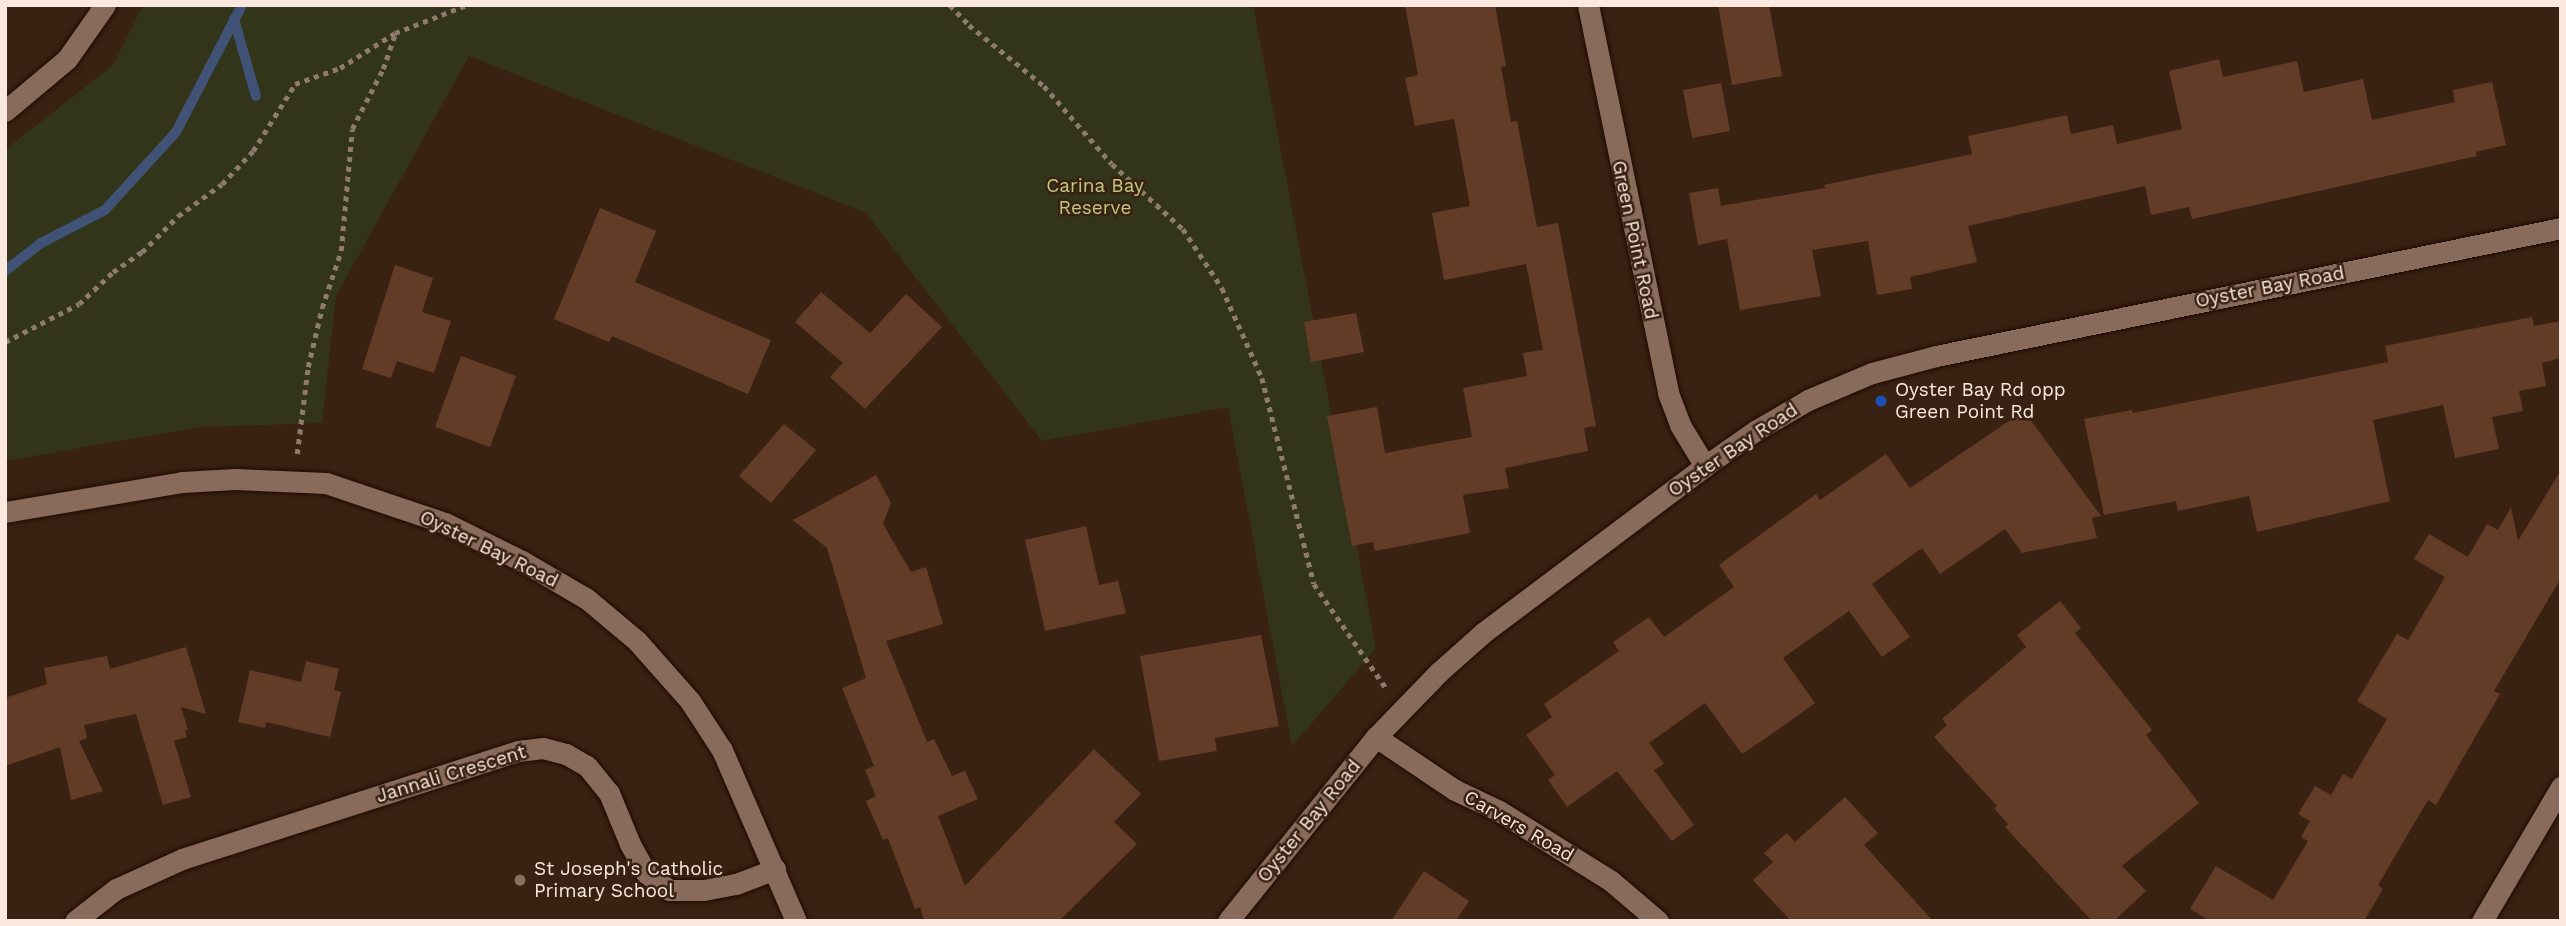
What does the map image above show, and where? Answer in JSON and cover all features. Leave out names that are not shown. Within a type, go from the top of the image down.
[{"type":"street","points":[[5,111],[67,59],[106,5]]},
{"type":"street","name":"Green Point Road","points":[[1588,5],[1658,351],[1680,425],[1704,466]]},
{"type":"street","name":"Oyster Bay Road","points":[[1228,921],[1401,708],[1484,632],[1704,466],[1755,431],[1808,400],[1872,373],[1910,363],[2561,228]]},
{"type":"street","name":"Oyster Bay Road","points":[[5,512],[181,482],[295,480],[326,483],[445,523],[522,561],[587,599],[636,641],[690,701],[722,750],[796,921]]},
{"type":"street","name":"Carvers Road","points":[[1376,737],[1455,790],[1499,811],[1601,875],[1658,921]]},
{"type":"street","name":"Jannali Crescent","points":[[75,921],[117,890],[182,859],[518,751],[543,748],[566,754],[587,766],[609,793],[630,844],[646,873],[669,890],[704,890],[736,884],[775,869]]},
{"type":"street","points":[[2482,921],[2561,787]]},
{"type":"path","points":[[5,342],[79,304],[113,272],[142,252],[177,216],[222,184],[253,150],[295,83],[340,68],[395,33],[467,5]]},
{"type":"path","points":[[950,5],[969,25],[1044,86],[1112,164],[1184,229],[1216,278],[1262,378],[1314,584],[1401,708]]},
{"type":"path","points":[[295,480],[308,367],[322,308],[341,251],[352,129],[383,69],[395,33]]},
{"type":"green space","name":"Carina Bay Reserve","points":[[143,5],[1253,5],[1376,648],[1292,746],[1228,407],[1042,441],[866,213],[469,56],[336,296],[322,423],[200,427],[5,461],[5,150],[113,65]]},
{"type":"building","points":[[1405,5],[1495,5],[1506,66],[1501,67],[1511,122],[1517,121],[1537,227],[1558,223],[1596,426],[1584,428],[1588,451],[1505,468],[1509,488],[1463,495],[1470,533],[1375,551],[1373,542],[1352,546],[1327,416],[1377,407],[1385,453],[1472,437],[1463,388],[1527,376],[1523,353],[1543,350],[1526,264],[1444,280],[1432,213],[1470,206],[1454,119],[1415,126],[1405,78],[1418,75]]},
{"type":"building","points":[[1718,5],[1769,5],[1782,76],[1732,85]]},
{"type":"building","points":[[2219,59],[2223,77],[2297,61],[2304,92],[2363,79],[2372,120],[2455,102],[2453,90],[2492,82],[2506,145],[2476,152],[2477,156],[2192,219],[2189,207],[2151,215],[2145,186],[1968,226],[1977,262],[1910,277],[1912,289],[1877,295],[1868,241],[1812,250],[1821,296],[1740,310],[1727,239],[1698,245],[1689,193],[1718,188],[1721,206],[1825,188],[1824,185],[1972,154],[1968,136],[2067,115],[2071,134],[2113,125],[2117,144],[2182,129],[2169,71]]},
{"type":"building","points":[[1721,83],[1730,131],[1692,138],[1683,90]]},
{"type":"building","points":[[600,208],[656,231],[635,282],[771,340],[748,394],[612,336],[609,342],[554,319]]},
{"type":"building","points":[[395,265],[433,278],[422,312],[451,321],[434,373],[397,361],[391,378],[362,369]]},
{"type":"building","points":[[821,292],[870,333],[906,294],[942,327],[865,409],[830,377],[843,363],[795,322]]},
{"type":"building","points":[[1356,313],[1364,352],[1311,362],[1304,322]]},
{"type":"building","points":[[2532,317],[2534,326],[2561,321],[2561,358],[2542,363],[2546,386],[2519,391],[2523,411],[2492,417],[2499,449],[2455,458],[2443,405],[2373,420],[2390,501],[2257,532],[2249,496],[2178,511],[2176,501],[2104,515],[2084,419],[2132,410],[2133,413],[2388,362],[2385,346]]},
{"type":"building","points":[[461,356],[516,376],[490,447],[435,427]]},
{"type":"building","points":[[2024,411],[2101,516],[2092,518],[2097,538],[2022,553],[2005,529],[1940,574],[1922,548],[1872,584],[1910,637],[1882,657],[1849,611],[1783,658],[1815,703],[1742,754],[1705,703],[1649,743],[1664,764],[1654,770],[1694,825],[1672,841],[1617,771],[1567,807],[1548,780],[1555,775],[1526,735],[1552,717],[1544,704],[1619,651],[1613,642],[1649,617],[1664,637],[1734,587],[1719,565],[1816,494],[1820,500],[1886,454],[1910,488]]},
{"type":"building","points":[[784,424],[816,450],[771,503],[739,476]]},
{"type":"building","points":[[2561,470],[2561,578],[2494,691],[2500,694],[2436,805],[2428,800],[2378,885],[2383,889],[2364,921],[2210,921],[2190,909],[2216,866],[2273,900],[2308,841],[2301,837],[2310,821],[2298,814],[2315,786],[2331,795],[2343,774],[2352,779],[2387,719],[2357,701],[2397,634],[2408,640],[2445,577],[2414,559],[2429,534],[2468,557],[2487,524],[2498,530],[2511,507],[2518,541]]},
{"type":"building","points":[[876,475],[891,503],[883,524],[911,572],[926,567],[943,624],[886,641],[927,742],[934,739],[952,776],[965,771],[978,799],[938,816],[965,886],[1094,749],[1141,794],[1114,822],[1137,844],[1059,921],[924,921],[920,907],[915,909],[888,838],[883,840],[866,801],[876,796],[865,770],[874,766],[842,688],[866,678],[827,548],[793,520]]},
{"type":"building","points":[[1086,526],[1099,585],[1118,581],[1126,613],[1045,631],[1025,540]]},
{"type":"building","points":[[2060,601],[2081,628],[2075,633],[2152,730],[2146,735],[2199,803],[2122,866],[2146,891],[2114,921],[2092,921],[2005,827],[2008,824],[1994,808],[1997,806],[1934,737],[1947,725],[1942,719],[2026,647],[2017,635]]},
{"type":"building","points":[[1261,635],[1279,726],[1215,738],[1217,751],[1159,761],[1140,656]]},
{"type":"building","points":[[186,647],[206,714],[181,707],[188,730],[185,730],[187,737],[174,741],[191,797],[163,805],[136,714],[84,725],[87,738],[79,741],[103,791],[71,800],[60,747],[5,766],[5,698],[47,684],[44,668],[107,656],[110,669]]},
{"type":"building","points":[[306,661],[339,669],[334,690],[341,692],[330,737],[266,722],[265,728],[238,722],[250,670],[301,682]]},
{"type":"building","points":[[1845,797],[1878,833],[1864,845],[1933,921],[1791,921],[1753,880],[1773,862],[1764,853],[1787,833],[1795,842]]},
{"type":"building","points":[[1424,871],[1469,901],[1456,921],[1391,921]]},
{"type":"waterway","points":[[5,271],[41,243],[105,210],[176,132],[242,5]]},
{"type":"waterway","points":[[234,19],[256,96]]},
{"type":"place","name":"Oyster Bay Rd opp Green Point Rd","points":[[1881,401]]},
{"type":"place","name":"St Joseph's Catholic Primary School","points":[[520,880]]}]
